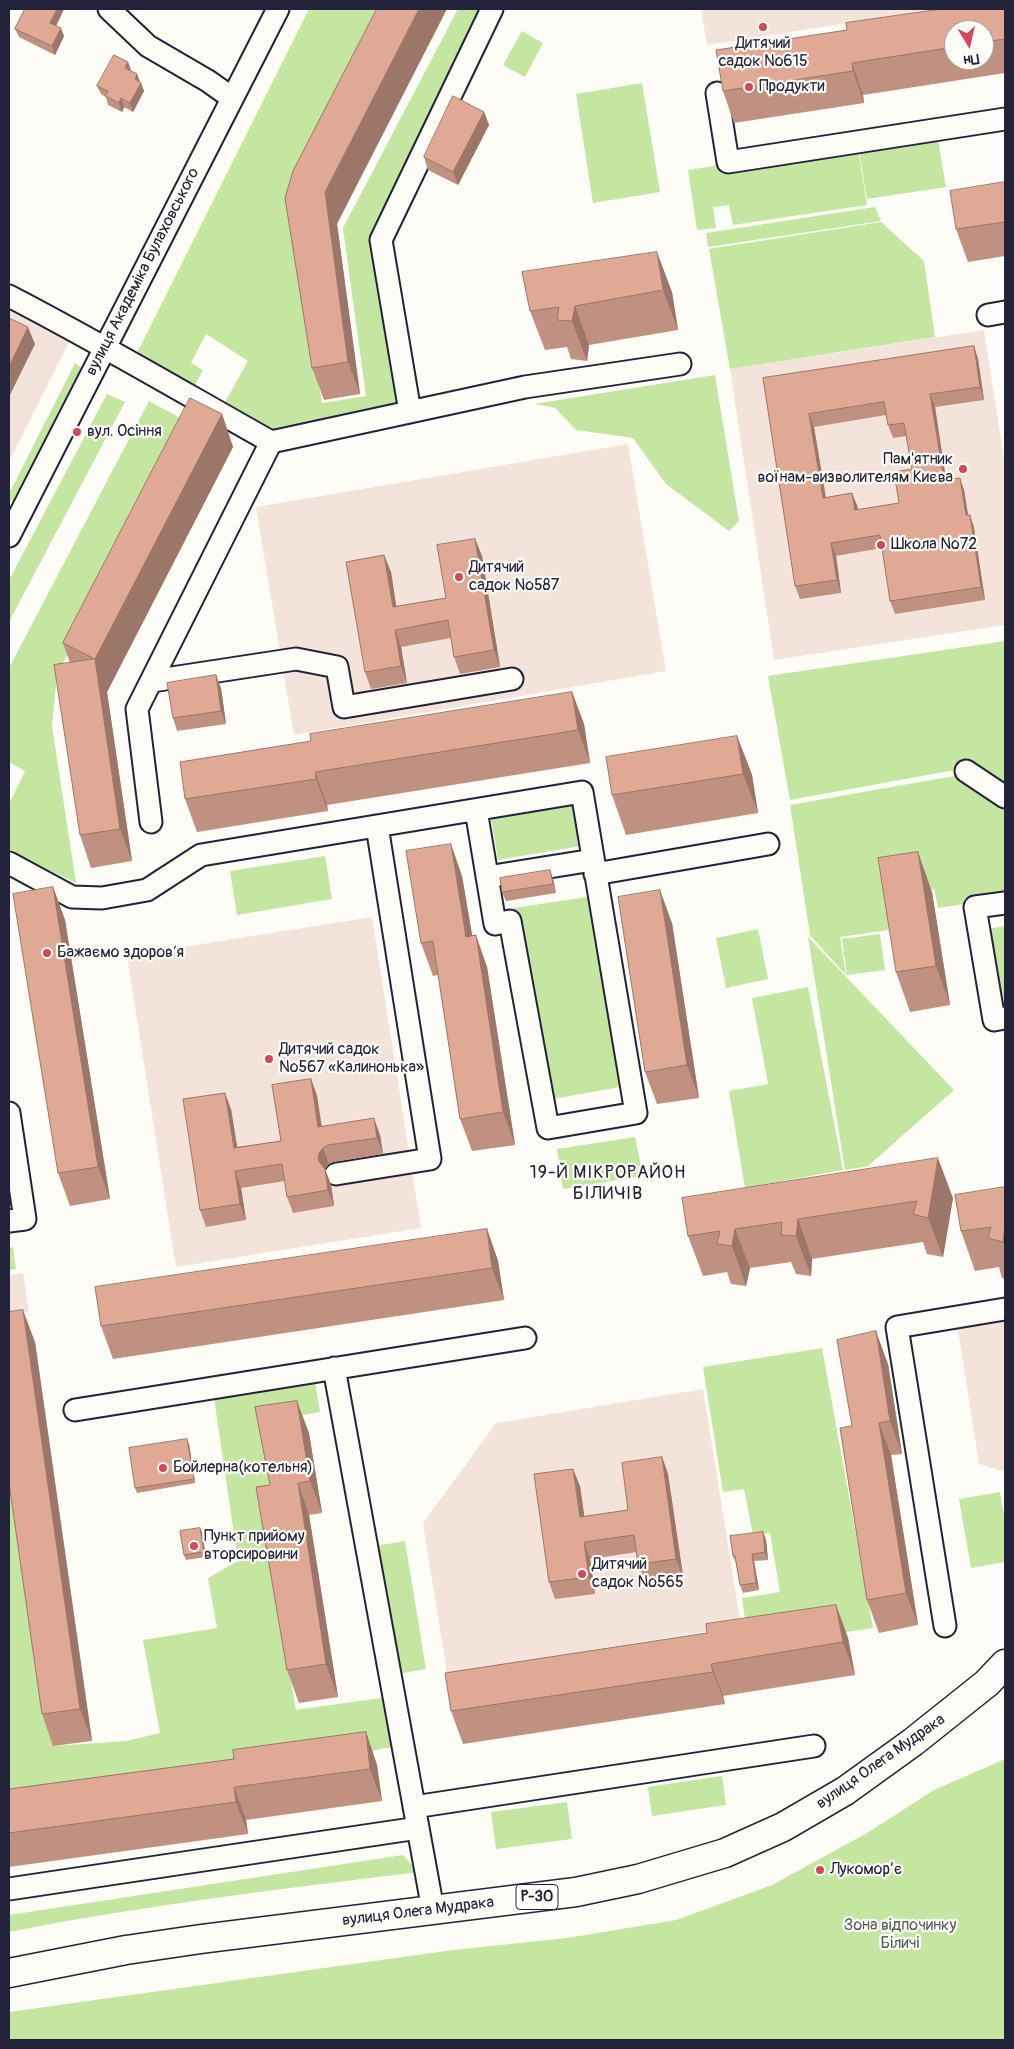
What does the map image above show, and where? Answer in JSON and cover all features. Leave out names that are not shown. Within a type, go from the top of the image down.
[{"type":"main road","name":"вулиця Олега Мудрака","points":[[9,1973],[126,1950],[576,1892],[638,1879],[725,1853],[783,1827],[845,1791],[913,1742],[987,1683],[1005,1664]]},
{"type":"street","points":[[109,9],[148,46],[208,81],[232,98]]},
{"type":"street","name":"вулиця Академіка Булаховського","points":[[9,536],[15,508],[105,347],[278,9]]},
{"type":"street","points":[[410,412],[381,240],[492,9]]},
{"type":"street","points":[[716,93],[728,162],[1005,119]]},
{"type":"street","points":[[9,296],[105,347],[271,442],[525,387],[680,364]]},
{"type":"street","points":[[151,822],[136,709],[152,681],[271,442]]},
{"type":"street","points":[[152,681],[296,659],[337,667],[344,707],[512,679]]},
{"type":"street","points":[[966,771],[1005,797]]},
{"type":"street","points":[[9,863],[72,897],[102,898],[147,890],[201,855],[582,792],[636,1113],[548,1128],[510,921],[495,924],[476,810]]},
{"type":"street","points":[[336,1174],[430,1159],[377,826]]},
{"type":"street","points":[[487,877],[594,867],[768,844]]},
{"type":"street","points":[[1005,903],[975,907],[994,1020],[1005,1018]]},
{"type":"street","points":[[9,1113],[25,1219],[9,1221]]},
{"type":"street","points":[[946,1626],[897,1327],[1005,1309]]},
{"type":"street","points":[[75,1410],[524,1338]]},
{"type":"street","points":[[334,1368],[433,1910]]},
{"type":"street","points":[[414,1807],[814,1746]]},
{"type":"street","points":[[9,1889],[418,1828]]},
{"type":"shaded area","name":"Дитячий садок №615","points":[[701,9],[939,9],[707,45]]},
{"type":"shaded area","points":[[9,308],[70,340],[9,462]]},
{"type":"shaded area","name":"Школа №72","points":[[984,330],[1005,466],[1005,625],[774,660],[730,369]]},
{"type":"shaded area","name":"Дитячий садок №587","points":[[628,444],[666,671],[294,735],[256,507]]},
{"type":"shaded area","name":"Дитячий садок №567 «Калинонька»","points":[[372,917],[421,1228],[176,1267],[127,956]]},
{"type":"shaded area","points":[[23,1273],[29,1312],[9,1315],[9,1275]]},
{"type":"shaded area","points":[[1005,1315],[1005,1472],[979,1464],[957,1323]]},
{"type":"shaded area","name":"Дитячий садок №565","points":[[703,1389],[741,1626],[447,1673],[423,1523],[496,1423]]},
{"type":"green space","points":[[309,9],[402,9],[293,229],[322,403],[366,396],[343,228],[458,9],[480,9],[375,239],[405,405],[274,434],[225,402],[248,361],[206,334],[191,363],[203,370],[192,391],[134,359]]},
{"type":"green space","points":[[522,31],[543,43],[525,77],[503,65]]},
{"type":"green space","points":[[642,83],[660,192],[593,203],[576,94]]},
{"type":"green space","points":[[938,139],[946,187],[867,199],[859,151]]},
{"type":"green space","points":[[857,143],[867,205],[733,225],[729,205],[713,207],[716,228],[697,230],[688,170]]},
{"type":"green space","points":[[875,207],[881,221],[708,247],[706,233]]},
{"type":"green space","points":[[881,222],[924,261],[935,337],[730,369],[709,249]]},
{"type":"green space","points":[[75,363],[89,373],[22,505],[9,500],[9,494]]},
{"type":"green space","points":[[715,375],[739,521],[729,531],[666,484],[633,438],[576,430],[555,408],[534,404]]},
{"type":"green space","points":[[107,394],[125,402],[9,622],[9,580]]},
{"type":"green space","points":[[149,401],[188,422],[57,675],[52,726],[76,883],[9,851],[9,804],[25,771],[9,762],[9,668]]},
{"type":"green space","points":[[1005,641],[1005,793],[966,768],[790,800],[768,676]]},
{"type":"green space","points":[[965,774],[1005,801],[1005,898],[938,908],[934,889],[890,896],[895,929],[840,937],[846,975],[810,935],[790,805]]},
{"type":"green space","points":[[572,798],[581,846],[498,860],[490,812]]},
{"type":"green space","points":[[325,856],[332,899],[237,915],[230,871]]},
{"type":"green space","points":[[593,896],[626,1086],[547,1100],[514,908]]},
{"type":"green space","points":[[1005,926],[1005,1016],[998,1017],[983,930]]},
{"type":"green space","points":[[758,929],[768,979],[726,988],[716,938]]},
{"type":"green space","points":[[880,934],[885,970],[847,975],[842,939]]},
{"type":"green space","points":[[808,937],[954,1090],[868,1166],[845,1170]]},
{"type":"green space","points":[[808,987],[843,1170],[745,1188],[729,1091],[768,1084],[752,998]]},
{"type":"green space","points":[[635,1137],[643,1176],[563,1189],[557,1149]]},
{"type":"green space","points":[[13,1247],[16,1269],[9,1270],[9,1248]]},
{"type":"green space","points":[[822,1348],[873,1628],[749,1647],[742,1598],[780,1592],[770,1533],[753,1535],[744,1489],[723,1492],[703,1367]]},
{"type":"green space","points":[[315,1381],[320,1412],[260,1423],[273,1509],[263,1517],[296,1710],[388,1697],[397,1746],[241,1777],[9,1815],[9,1433],[53,1746],[126,1741],[160,1733],[143,1640],[217,1628],[208,1578],[238,1561],[214,1398]]},
{"type":"green space","points":[[1000,1492],[1005,1522],[1005,1562],[971,1568],[959,1499]]},
{"type":"green space","points":[[405,1541],[426,1669],[391,1675],[370,1547]]},
{"type":"green space","name":"Зона відпочинку Біличі","points":[[1005,1759],[1005,2040],[9,2040],[9,2012],[453,1950],[567,1938],[676,1920],[772,1885],[867,1833],[934,1790]]},
{"type":"green space","points":[[722,1776],[726,1805],[652,1816],[648,1787]]},
{"type":"green space","points":[[567,1802],[572,1839],[496,1849],[491,1812]]},
{"type":"green space","points":[[403,1855],[419,1872],[162,1906],[9,1932],[9,1915]]},
{"type":"building","points":[[25,9],[57,9],[50,23],[61,28],[52,46],[15,29]]},
{"type":"building","points":[[377,9],[419,9],[325,192],[348,362],[312,368],[285,198],[293,171]]},
{"type":"building","points":[[942,9],[1005,9],[1005,39],[994,41],[994,20],[944,20],[944,49],[852,63],[853,71],[723,91],[716,50],[847,30],[846,23]]},
{"type":"building","points":[[114,55],[128,62],[125,68],[137,74],[135,79],[141,83],[130,103],[121,98],[119,103],[105,96],[108,91],[97,86]]},
{"type":"building","points":[[453,96],[484,112],[453,172],[424,157]]},
{"type":"building","points":[[1005,182],[1005,222],[956,229],[950,191]]},
{"type":"building","points":[[657,252],[663,290],[575,306],[572,321],[557,320],[559,307],[530,311],[522,272]]},
{"type":"building","points":[[9,318],[28,327],[9,367]]},
{"type":"building","points":[[974,346],[980,387],[930,394],[944,480],[960,478],[966,515],[970,515],[981,587],[890,601],[880,535],[831,543],[837,580],[795,586],[763,378]],"holes":[[[884,402],[888,425],[904,423],[912,469],[894,472],[899,503],[855,510],[852,493],[823,498],[809,414]]]},
{"type":"building","points":[[190,398],[222,414],[95,659],[63,643]]},
{"type":"building","points":[[475,539],[494,650],[454,657],[448,620],[395,630],[401,666],[365,672],[346,562],[384,555],[393,607],[446,598],[437,545]]},
{"type":"building","points":[[95,659],[120,829],[80,835],[54,665]]},
{"type":"building","points":[[216,675],[221,711],[173,718],[167,683]]},
{"type":"building","points":[[572,692],[578,730],[315,772],[316,779],[185,799],[180,762],[311,741],[310,734]]},
{"type":"building","points":[[737,736],[743,774],[612,795],[606,757]]},
{"type":"building","points":[[451,844],[466,937],[476,935],[503,1112],[460,1119],[433,941],[421,943],[406,851]]},
{"type":"building","points":[[918,852],[936,966],[896,972],[878,858]]},
{"type":"building","points":[[550,870],[553,884],[502,892],[500,878]]},
{"type":"building","points":[[53,887],[98,1167],[58,1173],[13,894]]},
{"type":"building","points":[[660,890],[687,1065],[645,1072],[618,897]]},
{"type":"building","points":[[311,1079],[318,1127],[374,1118],[377,1138],[328,1145],[323,1148],[319,1153],[318,1160],[325,1169],[328,1190],[287,1197],[282,1164],[235,1171],[240,1204],[200,1210],[183,1099],[225,1093],[234,1148],[281,1141],[272,1085]]},
{"type":"building","points":[[938,1158],[928,1218],[913,1214],[917,1201],[798,1219],[796,1236],[781,1235],[782,1222],[735,1229],[732,1246],[717,1244],[720,1231],[688,1236],[682,1198]]},
{"type":"building","points":[[1005,1187],[1003,1242],[988,1238],[991,1227],[961,1231],[955,1195]]},
{"type":"building","points":[[487,1229],[492,1268],[101,1326],[95,1287]]},
{"type":"building","points":[[23,1310],[80,1709],[42,1714],[9,1483],[9,1312]]},
{"type":"building","points":[[876,1331],[890,1421],[879,1423],[906,1593],[867,1600],[840,1428],[852,1426],[837,1340]]},
{"type":"building","points":[[297,1401],[310,1481],[298,1483],[326,1664],[287,1670],[256,1487],[270,1485],[255,1407]]},
{"type":"building","name":"Бойлерна(котельня)","points":[[187,1439],[194,1479],[135,1488],[129,1448]]},
{"type":"building","points":[[662,1457],[676,1559],[638,1564],[634,1535],[584,1542],[589,1577],[549,1582],[534,1474],[573,1469],[580,1517],[628,1510],[622,1463]]},
{"type":"building","name":"Пункт прийому вторсировини","points":[[200,1528],[204,1552],[184,1555],[180,1531]]},
{"type":"building","points":[[763,1532],[765,1552],[752,1554],[756,1583],[740,1585],[730,1536]]},
{"type":"building","points":[[836,1605],[843,1642],[711,1664],[713,1672],[451,1711],[445,1673],[707,1633],[706,1624]]},
{"type":"building","points":[[366,1732],[370,1769],[234,1787],[236,1802],[9,1833],[9,1789],[234,1759],[233,1750]]},
{"type":"place","name":"Дитячий садок №615","points":[[763,27]]},
{"type":"place","name":"Продукти","points":[[749,87]]},
{"type":"place","name":"вул. Осіння","points":[[77,432]]},
{"type":"place","name":"Пам'ятник воїнам-визволителям Києва","points":[[963,469]]},
{"type":"place","name":"Школа №72","points":[[881,545]]},
{"type":"place","name":"Дитячий садок №587","points":[[459,577]]},
{"type":"place","name":"Бажаємо здоровʼя","points":[[47,953]]},
{"type":"place","name":"Дитячий садок №567 «Калинонька»","points":[[269,1059]]},
{"type":"place","name":"Бойлерна(котельня)","points":[[163,1468]]},
{"type":"place","name":"Пункт прийому вторсировини","points":[[194,1546]]},
{"type":"place","name":"Дитячий садок №565","points":[[582,1574]]},
{"type":"place","name":"Лукомор’є","points":[[820,1870]]},
{"type":"district","name":"19-Й МІКРОРАЙОН БІЛИЧІВ","points":[[608,1183]]}]
